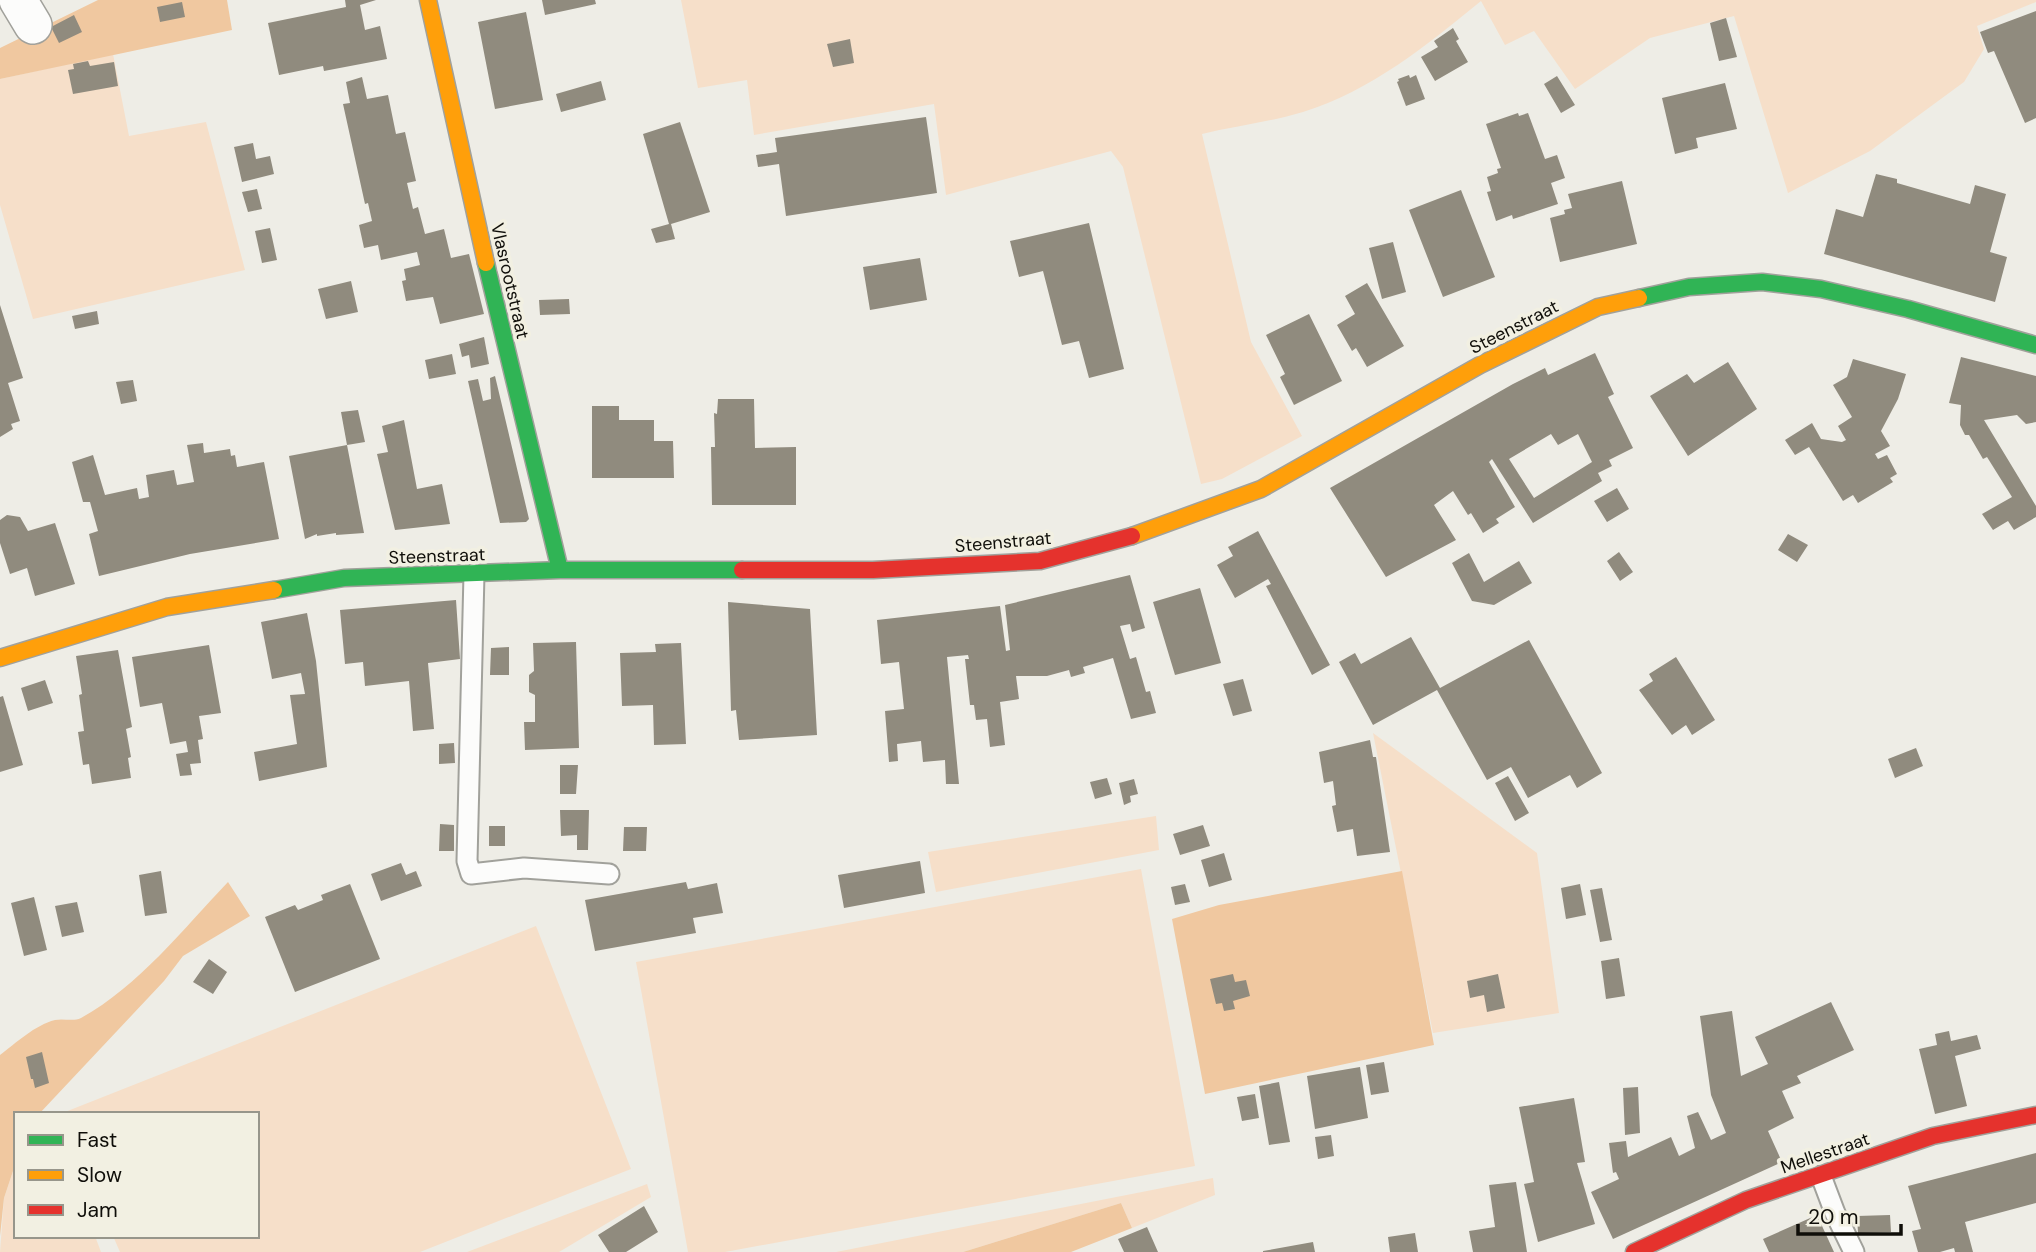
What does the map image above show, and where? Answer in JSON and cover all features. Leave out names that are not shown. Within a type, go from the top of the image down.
[{"type":"street","name":"Vlasrootstraat","points":[[428,0],[492,291],[560,570]]},
{"type":"street","name":"Steenstraat","points":[[0,658],[167,607],[344,578],[560,570],[873,570],[1040,561],[1140,534],[1261,489],[1480,365],[1598,307],[1689,287],[1762,282],[1821,289],[1908,309],[2036,345]]},
{"type":"street","name":"Mellestraat","points":[[1634,1252],[1746,1200],[1933,1136],[2036,1115]]},
{"type":"lane","points":[[474,573],[467,861],[471,874],[524,868],[609,874]]},
{"type":"lane","points":[[1821,1176],[1854,1252]]},
{"type":"shaded area","points":[[98,0],[227,0],[232,30],[0,79],[0,48]]},
{"type":"shaded area","points":[[681,0],[2036,0],[2036,2],[1977,26],[1984,49],[1964,82],[1870,151],[1788,193],[1734,16],[1650,38],[1575,89],[1534,31],[1505,45],[1481,1],[1419,50],[1352,92],[1328,103],[1278,119],[1202,134],[1251,342],[1302,436],[1222,479],[1201,484],[1123,167],[1111,151],[946,195],[934,104],[754,135],[747,80],[698,88]]},
{"type":"shaded area","points":[[113,54],[129,136],[206,122],[245,270],[33,319],[0,205],[0,79]]},
{"type":"shaded area","points":[[1373,733],[1537,853],[1559,1013],[1433,1033]]},
{"type":"shaded area","points":[[1156,816],[1159,850],[936,892],[928,852]]},
{"type":"shaded area","points":[[1141,869],[1195,1166],[725,1252],[688,1252],[636,962]]},
{"type":"shaded area","points":[[1402,871],[1434,1045],[1205,1094],[1172,919],[1219,905]]},
{"type":"shaded area","points":[[228,882],[250,916],[183,956],[164,981],[41,1112],[14,1112],[14,1168],[4,1198],[0,1236],[0,1055],[40,1026],[55,1020],[81,1018],[102,1005],[159,956]]},
{"type":"shaded area","points":[[536,926],[631,1169],[420,1252],[120,1252],[114,1238],[259,1238],[259,1112],[65,1112]]},
{"type":"shaded area","points":[[14,1168],[14,1238],[96,1238],[101,1252],[0,1252],[4,1198]]},
{"type":"shaded area","points":[[1213,1178],[1215,1195],[1132,1228],[1121,1203],[963,1252],[836,1252]]},
{"type":"shaded area","points":[[647,1184],[651,1197],[559,1252],[467,1252]]},
{"type":"shaded area","points":[[1121,1203],[1132,1228],[1071,1252],[963,1252]]},
{"type":"building","points":[[345,0],[376,0],[360,5],[365,30],[380,26],[387,59],[324,71],[323,66],[279,75],[268,23],[346,7]]},
{"type":"building","points":[[542,0],[595,0],[596,4],[545,15]]},
{"type":"building","points":[[182,2],[185,17],[160,22],[157,7]]},
{"type":"building","points":[[2036,11],[2036,118],[2025,123],[1994,51],[1988,53],[1980,32]]},
{"type":"building","points":[[526,12],[543,100],[495,109],[478,22]]},
{"type":"building","points":[[74,15],[82,32],[59,43],[51,27]]},
{"type":"building","points":[[1726,18],[1737,57],[1719,61],[1710,23]]},
{"type":"building","points":[[1453,28],[1459,39],[1456,41],[1468,62],[1435,81],[1421,57],[1438,47],[1434,41]]},
{"type":"building","points":[[850,39],[854,63],[833,67],[827,44]]},
{"type":"building","points":[[88,61],[90,66],[114,62],[118,86],[73,94],[68,70],[74,69],[73,64]]},
{"type":"building","points":[[1409,75],[1410,78],[1416,75],[1425,99],[1406,106],[1397,82]]},
{"type":"building","points":[[1557,76],[1575,105],[1561,113],[1544,84]]},
{"type":"building","points":[[362,77],[367,99],[388,95],[396,134],[405,132],[416,181],[407,183],[413,209],[418,207],[425,234],[444,229],[451,258],[469,254],[484,314],[440,324],[433,297],[406,301],[402,281],[406,280],[404,269],[420,265],[417,252],[381,260],[378,245],[364,248],[359,225],[372,221],[368,203],[365,204],[343,104],[350,103],[346,82]]},
{"type":"building","points":[[601,81],[606,100],[561,112],[556,94]]},
{"type":"building","points":[[1725,83],[1737,129],[1696,138],[1698,148],[1675,154],[1662,98]]},
{"type":"building","points":[[1518,113],[1519,116],[1528,113],[1545,159],[1557,155],[1565,178],[1551,183],[1558,204],[1513,219],[1512,215],[1496,221],[1487,192],[1491,191],[1487,177],[1498,173],[1497,169],[1501,168],[1486,124]]},
{"type":"building","points":[[926,117],[937,193],[786,216],[779,164],[758,167],[756,155],[777,152],[775,138]]},
{"type":"building","points":[[680,122],[710,212],[671,224],[675,239],[656,243],[651,229],[669,224],[643,134]]},
{"type":"building","points":[[253,143],[256,159],[270,156],[274,174],[242,182],[234,147]]},
{"type":"building","points":[[1876,174],[1897,179],[1897,183],[1970,204],[1975,185],[2006,194],[1990,252],[2007,257],[1995,302],[1824,254],[1836,209],[1863,217]]},
{"type":"building","points":[[1622,181],[1637,244],[1560,262],[1550,218],[1565,214],[1564,210],[1572,208],[1568,194]]},
{"type":"building","points":[[257,189],[262,209],[248,212],[242,192]]},
{"type":"building","points":[[1461,190],[1495,277],[1443,297],[1409,210]]},
{"type":"building","points":[[1089,223],[1124,369],[1089,378],[1079,341],[1062,345],[1043,271],[1019,277],[1010,241]]},
{"type":"building","points":[[270,228],[277,260],[262,263],[255,231]]},
{"type":"building","points":[[1393,242],[1406,292],[1382,299],[1369,248]]},
{"type":"building","points":[[920,258],[927,300],[870,310],[863,267]]},
{"type":"building","points":[[351,281],[358,312],[326,319],[318,289]]},
{"type":"building","points":[[1367,283],[1404,346],[1367,367],[1356,348],[1352,351],[1337,325],[1355,314],[1345,296]]},
{"type":"building","points":[[569,299],[570,314],[540,315],[539,300]]},
{"type":"building","points":[[0,305],[23,378],[8,383],[20,421],[11,424],[13,429],[0,437]]},
{"type":"building","points":[[97,311],[99,324],[75,329],[72,316]]},
{"type":"building","points":[[1309,314],[1342,381],[1294,405],[1280,377],[1285,374],[1266,335]]},
{"type":"building","points":[[484,337],[489,364],[471,368],[469,355],[462,357],[459,344]]},
{"type":"building","points":[[1595,353],[1614,394],[1608,397],[1633,448],[1609,460],[1612,466],[1598,473],[1602,481],[1533,523],[1492,459],[1489,462],[1515,507],[1496,519],[1499,523],[1483,533],[1453,491],[1434,505],[1456,540],[1386,577],[1330,488],[1513,384],[1545,368],[1548,375]],"holes":[[[1551,434],[1558,445],[1578,434],[1592,462],[1534,498],[1509,459]]]},
{"type":"building","points":[[452,354],[456,374],[429,379],[425,360]]},
{"type":"building","points":[[1961,357],[2036,376],[2036,422],[2026,424],[2017,415],[1984,420],[2036,506],[2036,517],[2014,530],[2008,521],[1993,530],[1982,514],[2012,497],[1987,457],[1983,459],[1969,435],[1965,435],[1960,425],[1961,405],[1949,403]]},
{"type":"building","points":[[1853,359],[1906,374],[1898,399],[1881,431],[1890,446],[1875,454],[1878,459],[1887,455],[1897,474],[1890,478],[1893,482],[1858,503],[1853,495],[1843,501],[1809,447],[1795,455],[1785,440],[1812,423],[1821,439],[1842,442],[1846,440],[1838,426],[1852,417],[1833,385],[1847,377]]},
{"type":"building","points":[[1728,362],[1757,409],[1688,456],[1650,396],[1687,374],[1694,383]]},
{"type":"building","points":[[495,376],[529,519],[526,522],[500,523],[468,381],[478,379],[483,401],[491,399],[490,378]]},
{"type":"building","points":[[133,380],[137,401],[121,404],[116,382]]},
{"type":"building","points":[[718,399],[754,399],[755,448],[796,447],[796,505],[712,505],[711,447],[715,447],[714,413],[717,414]]},
{"type":"building","points":[[592,406],[619,406],[619,420],[654,420],[654,441],[673,441],[674,478],[592,478]]},
{"type":"building","points":[[358,410],[365,442],[347,445],[341,412]]},
{"type":"building","points":[[404,420],[417,489],[442,484],[450,524],[395,530],[377,454],[388,452],[382,426]]},
{"type":"building","points":[[203,443],[204,453],[230,449],[231,456],[235,455],[237,467],[264,462],[279,539],[190,554],[99,576],[89,534],[98,531],[90,502],[83,502],[72,462],[93,455],[105,495],[137,488],[139,499],[149,497],[146,475],[174,470],[177,485],[194,482],[187,445]]},
{"type":"building","points":[[347,445],[364,533],[317,534],[305,539],[289,456]]},
{"type":"building","points":[[1617,488],[1629,509],[1607,522],[1594,501]]},
{"type":"building","points":[[7,515],[20,517],[28,531],[55,523],[75,584],[35,596],[27,568],[10,574],[0,543],[0,520]]},
{"type":"building","points":[[1258,531],[1330,665],[1312,675],[1266,586],[1271,584],[1268,579],[1235,598],[1217,565],[1233,556],[1228,547]]},
{"type":"building","points":[[1788,534],[1808,545],[1797,562],[1778,550]]},
{"type":"building","points":[[1619,552],[1633,572],[1620,581],[1607,561]]},
{"type":"building","points":[[1469,553],[1484,582],[1519,561],[1532,583],[1494,605],[1472,601],[1452,563]]},
{"type":"building","points":[[1130,575],[1145,628],[1132,632],[1130,624],[1120,626],[1130,659],[1136,657],[1146,692],[1150,691],[1156,713],[1131,719],[1113,658],[1083,667],[1085,673],[1071,677],[1069,670],[1047,676],[1016,676],[1019,699],[1000,702],[1005,745],[990,747],[987,719],[976,720],[974,705],[970,705],[965,659],[969,659],[968,655],[947,657],[959,784],[946,784],[945,760],[923,762],[921,741],[897,744],[898,761],[889,762],[885,711],[904,709],[899,662],[881,664],[877,620],[1000,606],[1006,651],[1010,650],[1005,605]]},
{"type":"building","points":[[1200,588],[1221,663],[1175,675],[1153,602]]},
{"type":"building","points":[[456,600],[460,659],[428,663],[434,729],[413,731],[409,681],[365,686],[363,662],[345,664],[340,610]]},
{"type":"building","points":[[728,602],[810,609],[817,735],[739,740],[736,710],[731,711]]},
{"type":"building","points":[[307,613],[316,661],[327,767],[259,781],[254,752],[297,744],[290,695],[305,694],[301,673],[272,679],[261,622]]},
{"type":"building","points":[[1411,637],[1440,688],[1529,640],[1602,773],[1577,788],[1570,775],[1528,798],[1511,767],[1487,780],[1437,690],[1373,725],[1339,662],[1355,653],[1361,664]]},
{"type":"building","points":[[576,642],[579,748],[525,750],[524,722],[535,722],[535,695],[529,692],[529,675],[534,671],[533,643]]},
{"type":"building","points":[[681,643],[686,744],[654,745],[653,705],[622,706],[620,653],[656,652],[655,644]]},
{"type":"building","points":[[209,645],[221,713],[199,716],[203,739],[198,740],[201,763],[190,764],[192,775],[180,776],[176,754],[188,752],[186,741],[170,744],[162,703],[140,707],[132,657]]},
{"type":"building","points":[[509,647],[509,675],[490,675],[491,648]]},
{"type":"building","points":[[118,650],[132,727],[126,729],[131,757],[128,758],[131,778],[92,784],[89,764],[83,765],[78,732],[84,731],[76,656]]},
{"type":"building","points":[[1676,657],[1715,720],[1692,735],[1686,725],[1672,735],[1639,690],[1653,681],[1649,674]]},
{"type":"building","points":[[1243,679],[1252,711],[1233,716],[1223,684]]},
{"type":"building","points":[[45,680],[53,703],[28,711],[21,688]]},
{"type":"building","points":[[3,696],[23,765],[0,772],[0,697]]},
{"type":"building","points":[[1370,740],[1373,757],[1376,757],[1390,852],[1357,856],[1353,829],[1337,832],[1332,806],[1336,805],[1333,781],[1324,783],[1319,752]]},
{"type":"building","points":[[454,743],[455,763],[439,764],[439,744]]},
{"type":"building","points":[[1916,748],[1923,766],[1895,778],[1888,759]]},
{"type":"building","points":[[560,765],[578,765],[576,794],[560,794]]},
{"type":"building","points":[[1508,776],[1529,813],[1515,821],[1495,783]]},
{"type":"building","points":[[1107,778],[1112,794],[1095,799],[1090,782]]},
{"type":"building","points":[[1134,779],[1138,794],[1130,796],[1131,802],[1124,805],[1119,783]]},
{"type":"building","points":[[560,810],[589,810],[588,850],[577,850],[577,835],[561,836]]},
{"type":"building","points":[[440,824],[454,825],[454,851],[439,851]]},
{"type":"building","points":[[1203,825],[1210,846],[1180,855],[1173,834]]},
{"type":"building","points":[[489,826],[505,826],[505,846],[489,846]]},
{"type":"building","points":[[624,827],[647,827],[646,851],[623,851]]},
{"type":"building","points":[[1224,853],[1232,880],[1209,887],[1201,860]]},
{"type":"building","points":[[920,861],[925,893],[844,908],[838,875]]},
{"type":"building","points":[[401,863],[406,875],[416,871],[422,886],[381,901],[371,874]]},
{"type":"building","points":[[161,871],[167,913],[145,916],[139,875]]},
{"type":"building","points":[[686,882],[688,889],[717,883],[723,913],[693,918],[696,933],[595,951],[585,900]]},
{"type":"building","points":[[350,884],[380,959],[295,992],[265,917],[295,905],[298,910],[323,900],[321,895]]},
{"type":"building","points":[[1185,884],[1190,902],[1175,905],[1171,887]]},
{"type":"building","points":[[1580,884],[1586,915],[1566,919],[1561,888]]},
{"type":"building","points":[[1602,888],[1612,940],[1600,942],[1590,890]]},
{"type":"building","points":[[34,897],[47,950],[24,956],[11,903]]},
{"type":"building","points":[[77,902],[84,932],[62,937],[55,906]]},
{"type":"building","points":[[1619,958],[1625,996],[1606,999],[1601,961]]},
{"type":"building","points":[[209,959],[227,972],[213,994],[193,982]]},
{"type":"building","points":[[1233,974],[1235,982],[1246,980],[1250,996],[1233,1001],[1235,1009],[1224,1011],[1222,1003],[1216,1004],[1210,979]]},
{"type":"building","points":[[1498,974],[1505,1008],[1487,1012],[1484,995],[1470,998],[1467,981]]},
{"type":"building","points":[[1831,1002],[1854,1050],[1797,1076],[1801,1083],[1782,1091],[1794,1118],[1768,1131],[1782,1162],[1613,1239],[1591,1192],[1619,1179],[1616,1172],[1613,1173],[1609,1143],[1626,1141],[1628,1157],[1671,1137],[1679,1156],[1695,1148],[1687,1116],[1698,1112],[1711,1140],[1726,1133],[1711,1095],[1700,1016],[1732,1011],[1741,1076],[1768,1064],[1755,1037]]},
{"type":"building","points":[[1949,1031],[1951,1041],[1977,1035],[1981,1049],[1955,1056],[1967,1106],[1935,1114],[1919,1049],[1937,1045],[1935,1034]]},
{"type":"building","points":[[42,1052],[49,1083],[35,1088],[26,1057]]},
{"type":"building","points":[[1384,1062],[1389,1092],[1371,1095],[1366,1065]]},
{"type":"building","points":[[1360,1067],[1368,1118],[1315,1129],[1307,1076]]},
{"type":"building","points":[[1279,1082],[1290,1142],[1269,1145],[1259,1086]]},
{"type":"building","points":[[1638,1087],[1640,1133],[1625,1135],[1623,1088]]},
{"type":"building","points":[[1255,1094],[1259,1118],[1242,1121],[1237,1097]]},
{"type":"building","points":[[1574,1098],[1585,1162],[1577,1163],[1595,1224],[1538,1242],[1524,1184],[1534,1182],[1519,1107]]},
{"type":"building","points":[[1331,1135],[1334,1156],[1318,1159],[1315,1137]]},
{"type":"building","points":[[2036,1153],[2036,1203],[1965,1222],[1973,1252],[1955,1252],[1954,1248],[1940,1252],[1918,1252],[1912,1231],[1921,1229],[1908,1186]]},
{"type":"building","points":[[1516,1182],[1527,1252],[1473,1252],[1469,1231],[1495,1227],[1489,1185]]},
{"type":"building","points":[[644,1206],[658,1232],[626,1252],[609,1252],[598,1235]]},
{"type":"building","points":[[1817,1215],[1834,1252],[1769,1252],[1763,1239]]},
{"type":"building","points":[[1890,1215],[1891,1232],[1858,1233],[1857,1216]]},
{"type":"building","points":[[1147,1227],[1158,1252],[1124,1252],[1118,1239]]},
{"type":"building","points":[[1415,1233],[1418,1252],[1390,1252],[1388,1237]]},
{"type":"building","points":[[1313,1242],[1315,1252],[1263,1252],[1263,1251]]},
{"type":"traffic: fast","points":[[486,263],[560,570]]},
{"type":"traffic: fast","points":[[1639,298],[1689,287],[1762,282],[1821,289],[1908,309],[2036,345]]},
{"type":"traffic: fast","points":[[274,590],[344,578],[560,570],[742,570]]},
{"type":"traffic: slow","points":[[428,0],[486,263]]},
{"type":"traffic: slow","points":[[1132,536],[1261,489],[1480,365],[1598,307],[1639,298]]},
{"type":"traffic: slow","points":[[0,658],[167,607],[274,590]]},
{"type":"traffic: jam","points":[[742,570],[873,570],[1040,561],[1132,536]]},
{"type":"traffic: jam","points":[[1634,1252],[1746,1200],[1933,1136],[2036,1115]]}]
